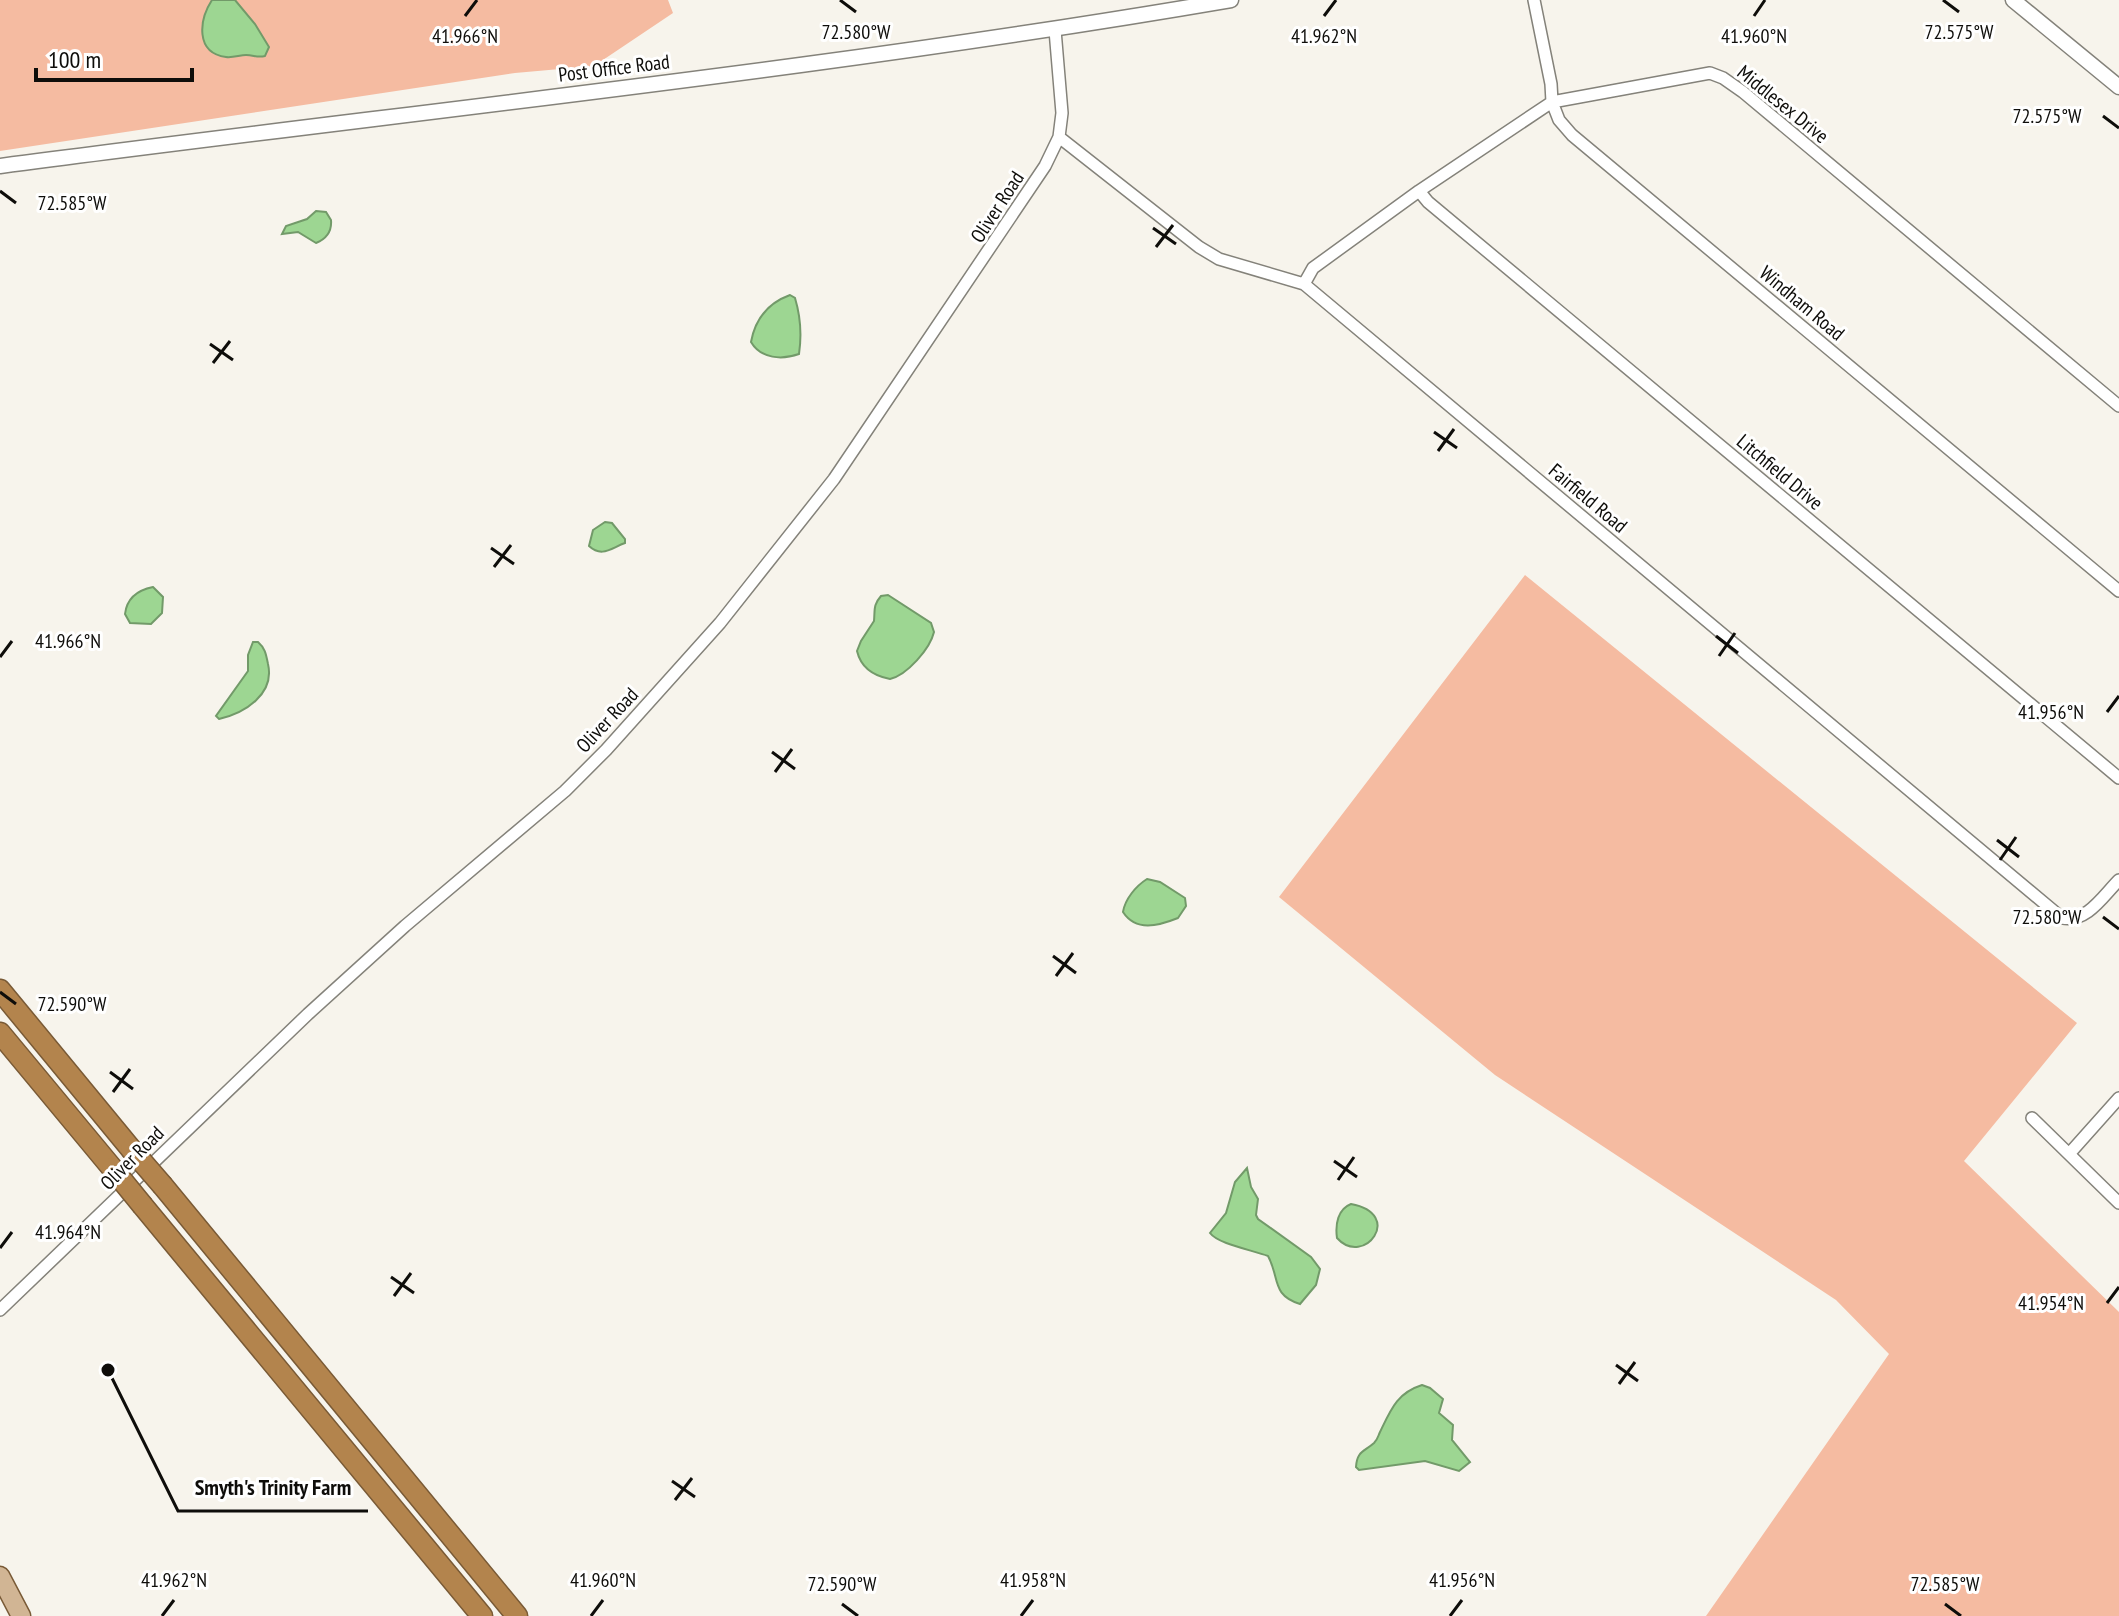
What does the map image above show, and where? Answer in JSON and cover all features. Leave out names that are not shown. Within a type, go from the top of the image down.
[{"type":"highway","points":[[0,990],[517,1616]]},
{"type":"highway","points":[[0,1033],[482,1616]]},
{"type":"main road","points":[[0,1576],[21,1616]]},
{"type":"street","name":"Post Office Road","points":[[0,166],[837,60],[1055,30],[1231,0]]},
{"type":"street","name":"Windham Road","points":[[1534,0],[1552,102],[1559,120],[1572,135],[2119,591]]},
{"type":"street","points":[[2013,0],[2119,87]]},
{"type":"street","name":"Oliver Road","points":[[0,1310],[308,1014],[405,926],[565,791],[720,623],[834,479],[1030,189],[1059,137],[1062,91],[1055,30]]},
{"type":"street","name":"Middlesex Drive","points":[[1304,284],[1313,268],[1419,191],[1552,102],[1710,73],[1723,78],[2119,406]]},
{"type":"street","name":"Fairfield Road","points":[[1059,137],[1199,247],[1219,259],[1304,284],[2062,918],[2074,920],[2086,913],[2119,880]]},
{"type":"street","name":"Litchfield Drive","points":[[1419,191],[1428,202],[2119,778]]},
{"type":"street","points":[[2069,1154],[2119,1098]]},
{"type":"street","points":[[2032,1118],[2119,1203]]},
{"type":"shaded area","points":[[0,0],[668,0],[673,13],[594,66],[515,73],[0,151]]},
{"type":"shaded area","points":[[212,0],[235,0],[269,47],[265,56],[226,57],[209,49],[202,34],[204,17]]},
{"type":"shaded area","points":[[316,211],[326,212],[331,220],[328,234],[323,239],[316,243],[298,232],[282,234],[286,226],[307,219]]},
{"type":"shaded area","points":[[790,295],[795,298],[800,319],[799,354],[786,357],[766,355],[751,342],[756,326],[769,308]]},
{"type":"shaded area","points":[[605,522],[612,523],[625,543],[607,551],[594,550],[589,546],[593,530]]},
{"type":"shaded area","points":[[1525,575],[2077,1023],[1964,1161],[2119,1312],[2119,1616],[1706,1616],[1889,1354],[1836,1300],[1495,1075],[1279,897]]},
{"type":"shaded area","points":[[153,587],[163,597],[162,613],[151,624],[130,623],[125,614],[131,599],[138,592]]},
{"type":"shaded area","points":[[888,595],[931,623],[934,632],[917,660],[890,679],[869,670],[857,651],[874,621],[877,602],[881,596]]},
{"type":"shaded area","points":[[253,642],[258,642],[266,654],[267,684],[248,707],[219,719],[216,716],[248,671],[248,655]]},
{"type":"shaded area","points":[[1147,879],[1160,882],[1185,898],[1186,906],[1178,918],[1148,926],[1134,922],[1123,912],[1132,893]]},
{"type":"shaded area","points":[[1247,1168],[1251,1187],[1258,1199],[1258,1219],[1311,1257],[1320,1269],[1316,1285],[1300,1304],[1280,1291],[1268,1256],[1228,1244],[1210,1233],[1226,1213],[1235,1182]]},
{"type":"shaded area","points":[[1351,1204],[1367,1210],[1375,1218],[1377,1227],[1368,1243],[1358,1247],[1348,1246],[1337,1238],[1338,1218],[1343,1209]]},
{"type":"shaded area","points":[[1422,1385],[1443,1399],[1439,1413],[1453,1425],[1452,1440],[1470,1462],[1459,1471],[1425,1461],[1359,1470],[1356,1467],[1358,1458],[1374,1443],[1396,1403],[1406,1392]]},
{"type":"place","name":"Smyth's Trinity Farm","points":[[108,1370]]}]
